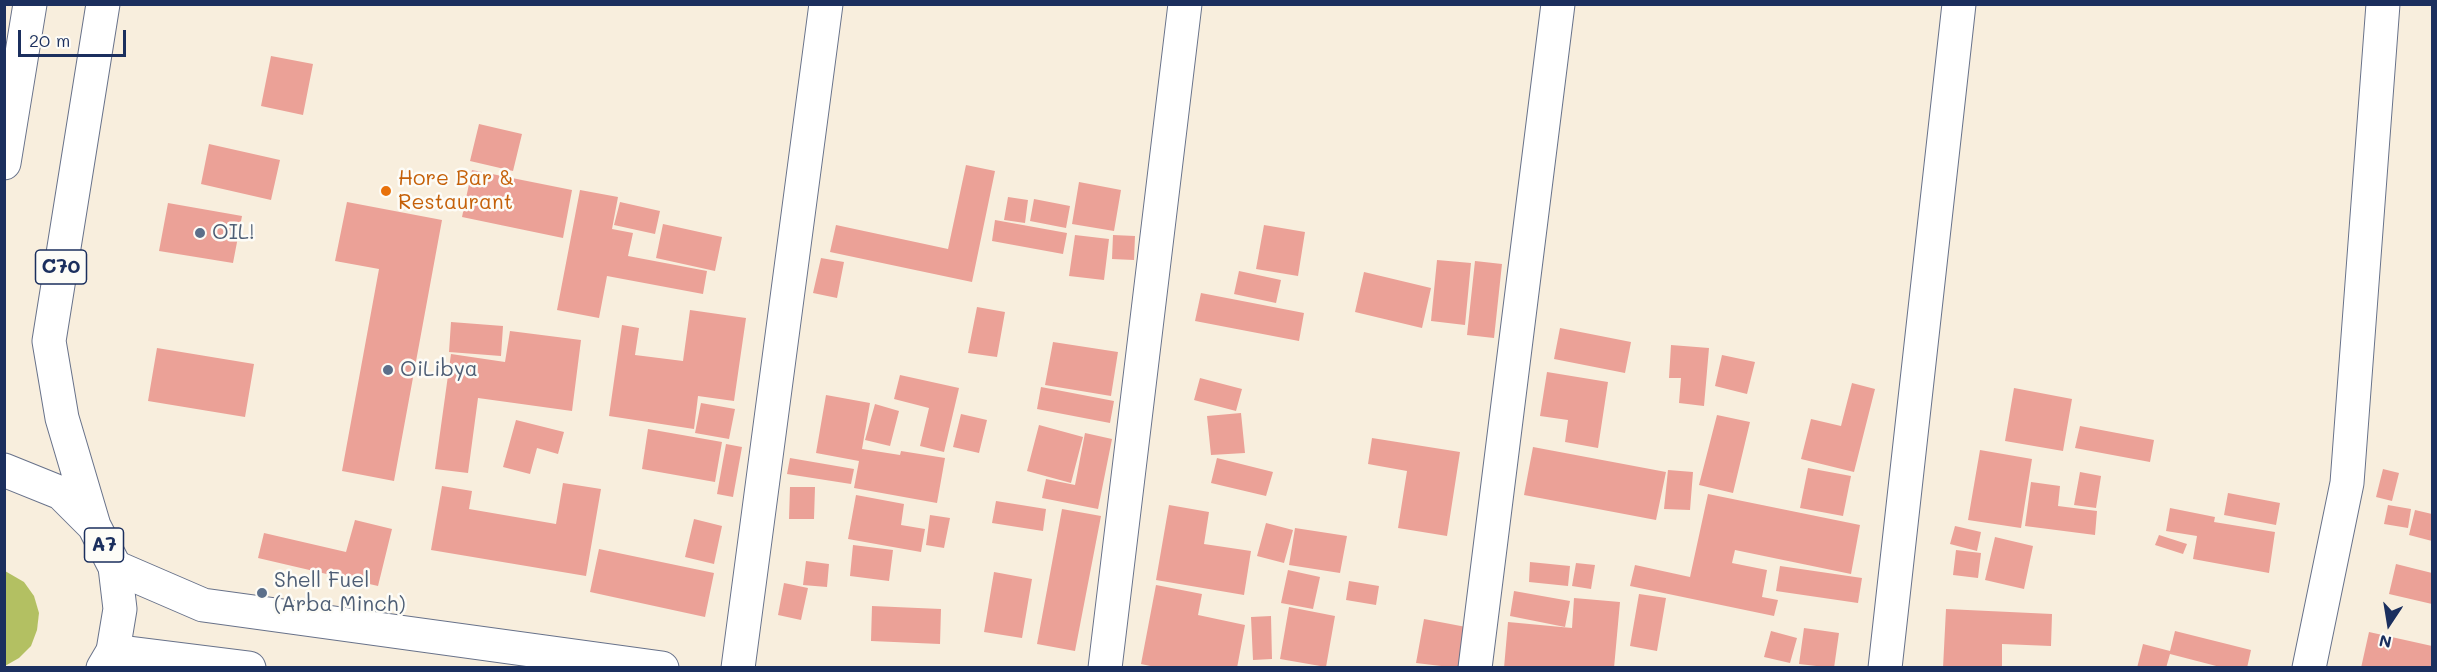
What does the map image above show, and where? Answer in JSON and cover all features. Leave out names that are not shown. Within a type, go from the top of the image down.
[{"type":"main road","points":[[4,163],[30,4]]},
{"type":"main road","name":"C70","points":[[94,526],[62,418],[50,341],[103,4]]},
{"type":"main road","points":[[738,668],[826,4]]},
{"type":"main road","points":[[1105,668],[1185,4]]},
{"type":"main road","points":[[1475,668],[1558,4]]},
{"type":"main road","points":[[1885,668],[1959,4]]},
{"type":"main road","points":[[2309,668],[2347,483],[2383,4]]},
{"type":"main road","name":"A7","points":[[4,470],[61,493],[94,526],[115,567],[120,609],[108,659]]},
{"type":"main road","points":[[115,567],[203,605],[662,668]]},
{"type":"main road","points":[[108,659],[249,668]]},
{"type":"green space","points":[[5,571],[24,582],[34,596],[39,613],[37,630],[31,646],[19,658],[5,666]]},
{"type":"building","points":[[271,56],[313,64],[303,115],[261,106]]},
{"type":"building","points":[[479,124],[522,134],[513,171],[470,161]]},
{"type":"building","points":[[209,144],[280,160],[271,200],[201,184]]},
{"type":"building","points":[[966,165],[995,171],[972,282],[830,252],[836,225],[948,249]]},
{"type":"building","points":[[472,170],[572,190],[563,238],[462,217]]},
{"type":"building","points":[[1079,182],[1121,190],[1114,231],[1072,224]]},
{"type":"building","points":[[580,190],[618,197],[612,229],[633,233],[628,256],[707,271],[703,294],[607,276],[599,318],[557,310]]},
{"type":"building","points":[[1008,197],[1028,200],[1025,223],[1004,220]]},
{"type":"building","points":[[1034,199],[1070,206],[1066,228],[1030,221]]},
{"type":"building","name":"OiLibya","points":[[347,202],[442,220],[394,481],[342,471],[379,269],[335,261]]},
{"type":"building","points":[[620,202],[660,211],[655,234],[614,225]]},
{"type":"building","name":"OIL!","points":[[168,203],[242,216],[233,263],[159,251]]},
{"type":"building","points":[[995,220],[1067,233],[1063,254],[992,241]]},
{"type":"building","points":[[663,224],[722,237],[715,271],[656,258]]},
{"type":"building","points":[[1264,225],[1305,232],[1298,276],[1256,269]]},
{"type":"building","points":[[1075,235],[1109,239],[1104,280],[1069,276]]},
{"type":"building","points":[[1113,235],[1135,236],[1134,260],[1112,259]]},
{"type":"building","points":[[821,258],[844,262],[837,298],[813,293]]},
{"type":"building","points":[[1437,260],[1471,263],[1465,325],[1431,321]]},
{"type":"building","points":[[1475,261],[1502,264],[1494,338],[1467,335]]},
{"type":"building","points":[[1239,271],[1281,280],[1276,303],[1234,294]]},
{"type":"building","points":[[1364,272],[1431,288],[1422,328],[1355,312]]},
{"type":"building","points":[[1201,293],[1304,313],[1299,341],[1195,321]]},
{"type":"building","points":[[977,307],[1005,312],[997,357],[968,353]]},
{"type":"building","points":[[690,310],[746,318],[734,401],[698,396],[694,429],[609,416],[622,325],[639,328],[635,355],[683,361]]},
{"type":"building","points":[[451,322],[503,326],[501,356],[449,352]]},
{"type":"building","points":[[1560,328],[1631,342],[1625,373],[1554,359]]},
{"type":"building","points":[[510,331],[581,340],[572,411],[478,398],[468,473],[435,469],[451,354],[505,362]]},
{"type":"building","points":[[1053,342],[1118,352],[1111,396],[1045,385]]},
{"type":"building","points":[[1671,345],[1709,348],[1704,406],[1679,403],[1681,378],[1669,378]]},
{"type":"building","points":[[157,348],[254,364],[245,417],[148,401]]},
{"type":"building","points":[[1722,355],[1755,362],[1747,394],[1715,386]]},
{"type":"building","points":[[1547,372],[1608,382],[1598,448],[1565,442],[1568,420],[1540,416]]},
{"type":"building","points":[[900,375],[959,388],[944,452],[920,446],[929,408],[894,399]]},
{"type":"building","points":[[1200,378],[1242,389],[1236,411],[1194,400]]},
{"type":"building","points":[[1852,383],[1875,389],[1854,472],[1801,459],[1811,419],[1841,426]]},
{"type":"building","points":[[1041,387],[1114,401],[1110,423],[1037,409]]},
{"type":"building","points":[[2014,388],[2072,399],[2063,451],[2005,441]]},
{"type":"building","points":[[826,395],[870,403],[862,449],[900,455],[901,451],[945,458],[937,503],[854,488],[859,461],[816,453]]},
{"type":"building","points":[[701,403],[735,409],[729,439],[695,433]]},
{"type":"building","points":[[875,404],[899,411],[890,446],[865,440]]},
{"type":"building","points":[[1241,413],[1245,453],[1211,455],[1207,416]]},
{"type":"building","points":[[961,414],[987,420],[979,453],[953,447]]},
{"type":"building","points":[[1717,415],[1750,422],[1733,493],[1699,485]]},
{"type":"building","points":[[516,420],[564,432],[558,454],[537,448],[530,474],[503,467]]},
{"type":"building","points":[[1039,425],[1083,437],[1071,483],[1027,471]]},
{"type":"building","points":[[2080,426],[2154,440],[2150,462],[2075,448]]},
{"type":"building","points":[[648,429],[722,442],[715,482],[642,469]]},
{"type":"building","points":[[1085,433],[1112,439],[1098,509],[1042,498],[1046,479],[1075,485]]},
{"type":"building","points":[[1372,438],[1460,452],[1447,536],[1398,528],[1407,471],[1368,464]]},
{"type":"building","points":[[726,444],[742,447],[733,497],[717,494]]},
{"type":"building","points":[[1533,447],[1666,472],[1656,520],[1524,495]]},
{"type":"building","points":[[1980,450],[2032,459],[2021,528],[1968,520]]},
{"type":"building","points":[[790,458],[854,469],[851,484],[787,474]]},
{"type":"building","points":[[1217,458],[1273,472],[1266,496],[1211,483]]},
{"type":"building","points":[[1808,468],[1851,476],[1843,516],[1800,508]]},
{"type":"building","points":[[2383,469],[2399,473],[2392,501],[2376,497]]},
{"type":"building","points":[[1668,470],[1693,472],[1690,510],[1664,509]]},
{"type":"building","points":[[2080,472],[2101,476],[2096,508],[2074,505]]},
{"type":"building","points":[[2031,482],[2060,486],[2058,506],[2097,511],[2095,535],[2025,526]]},
{"type":"building","points":[[563,483],[601,489],[586,576],[431,550],[442,486],[472,491],[469,509],[556,524]]},
{"type":"building","points":[[790,487],[815,487],[814,519],[789,519]]},
{"type":"building","points":[[2228,493],[2280,503],[2276,525],[2224,515]]},
{"type":"building","points":[[1708,494],[1860,525],[1851,574],[1735,550],[1732,563],[1767,570],[1762,597],[1778,600],[1774,616],[1630,586],[1635,565],[1690,577]]},
{"type":"building","points":[[856,495],[904,504],[901,525],[925,529],[921,552],[848,539]]},
{"type":"building","points":[[996,501],[1046,509],[1043,531],[992,523]]},
{"type":"building","points":[[1169,505],[1209,512],[1204,544],[1251,551],[1244,595],[1156,580]]},
{"type":"building","points":[[2388,505],[2411,509],[2408,528],[2384,524]]},
{"type":"building","points":[[2170,508],[2215,517],[2214,522],[2275,532],[2269,573],[2193,559],[2197,536],[2166,531]]},
{"type":"building","points":[[1062,509],[1101,516],[1075,651],[1037,644]]},
{"type":"building","points":[[2415,510],[2432,514],[2432,541],[2409,535]]},
{"type":"building","points":[[930,515],[950,518],[944,548],[926,545]]},
{"type":"building","points":[[694,519],[722,526],[714,564],[685,557]]},
{"type":"building","points":[[355,520],[392,529],[378,586],[258,558],[264,533],[346,552]]},
{"type":"building","points":[[1266,523],[1293,530],[1284,563],[1257,556]]},
{"type":"building","points":[[1955,526],[1981,532],[1977,551],[1950,544]]},
{"type":"building","points":[[1295,528],[1347,536],[1340,573],[1289,565]]},
{"type":"building","points":[[2159,535],[2187,544],[2183,554],[2155,545]]},
{"type":"building","points":[[1995,537],[2033,546],[2024,589],[1985,580]]},
{"type":"building","points":[[853,545],[893,550],[889,581],[850,576]]},
{"type":"building","points":[[599,549],[714,573],[705,617],[590,592]]},
{"type":"building","points":[[1956,550],[1981,553],[1978,578],[1953,575]]},
{"type":"building","points":[[806,561],[829,564],[827,587],[803,585]]},
{"type":"building","points":[[1530,562],[1570,566],[1568,586],[1529,582]]},
{"type":"building","points":[[1576,563],[1595,565],[1591,589],[1572,586]]},
{"type":"building","points":[[2396,564],[2432,573],[2432,604],[2389,594]]},
{"type":"building","points":[[1780,566],[1862,578],[1858,603],[1776,591]]},
{"type":"building","points":[[1288,570],[1320,577],[1313,609],[1281,603]]},
{"type":"building","points":[[994,572],[1032,579],[1022,638],[984,632]]},
{"type":"building","points":[[1349,581],[1379,586],[1376,605],[1346,600]]},
{"type":"building","points":[[784,583],[808,588],[801,620],[778,615]]},
{"type":"building","points":[[1156,585],[1202,594],[1198,615],[1245,625],[1237,668],[1160,668],[1141,664]]},
{"type":"building","points":[[1514,591],[1570,601],[1565,627],[1510,616]]},
{"type":"building","points":[[1639,594],[1666,598],[1657,651],[1630,646]]},
{"type":"building","points":[[1574,598],[1620,602],[1614,668],[1504,668],[1508,622],[1572,628]]},
{"type":"building","points":[[872,606],[941,609],[940,644],[871,641]]},
{"type":"building","points":[[1289,607],[1335,616],[1326,667],[1280,659]]},
{"type":"building","points":[[1946,609],[2052,614],[2051,646],[2002,644],[2002,668],[1943,668]]},
{"type":"building","points":[[1271,616],[1272,659],[1253,660],[1251,617]]},
{"type":"building","points":[[1424,619],[1466,627],[1458,668],[1416,663]]},
{"type":"building","points":[[1804,628],[1839,633],[1834,668],[1799,664]]},
{"type":"building","points":[[1771,631],[1797,638],[1790,663],[1764,657]]},
{"type":"building","points":[[2175,631],[2251,650],[2247,668],[2224,668],[2170,654],[2166,668],[2137,668],[2143,644],[2170,651]]},
{"type":"building","points":[[2369,632],[2432,646],[2432,668],[2361,668]]},
{"type":"place","name":"Hore Bar & Restaurant","points":[[386,191]]},
{"type":"place","name":"OIL!","points":[[200,233]]},
{"type":"place","name":"OiLibya","points":[[388,370]]},
{"type":"place","name":"Shell Fuel (Arba Minch)","points":[[262,593]]}]
